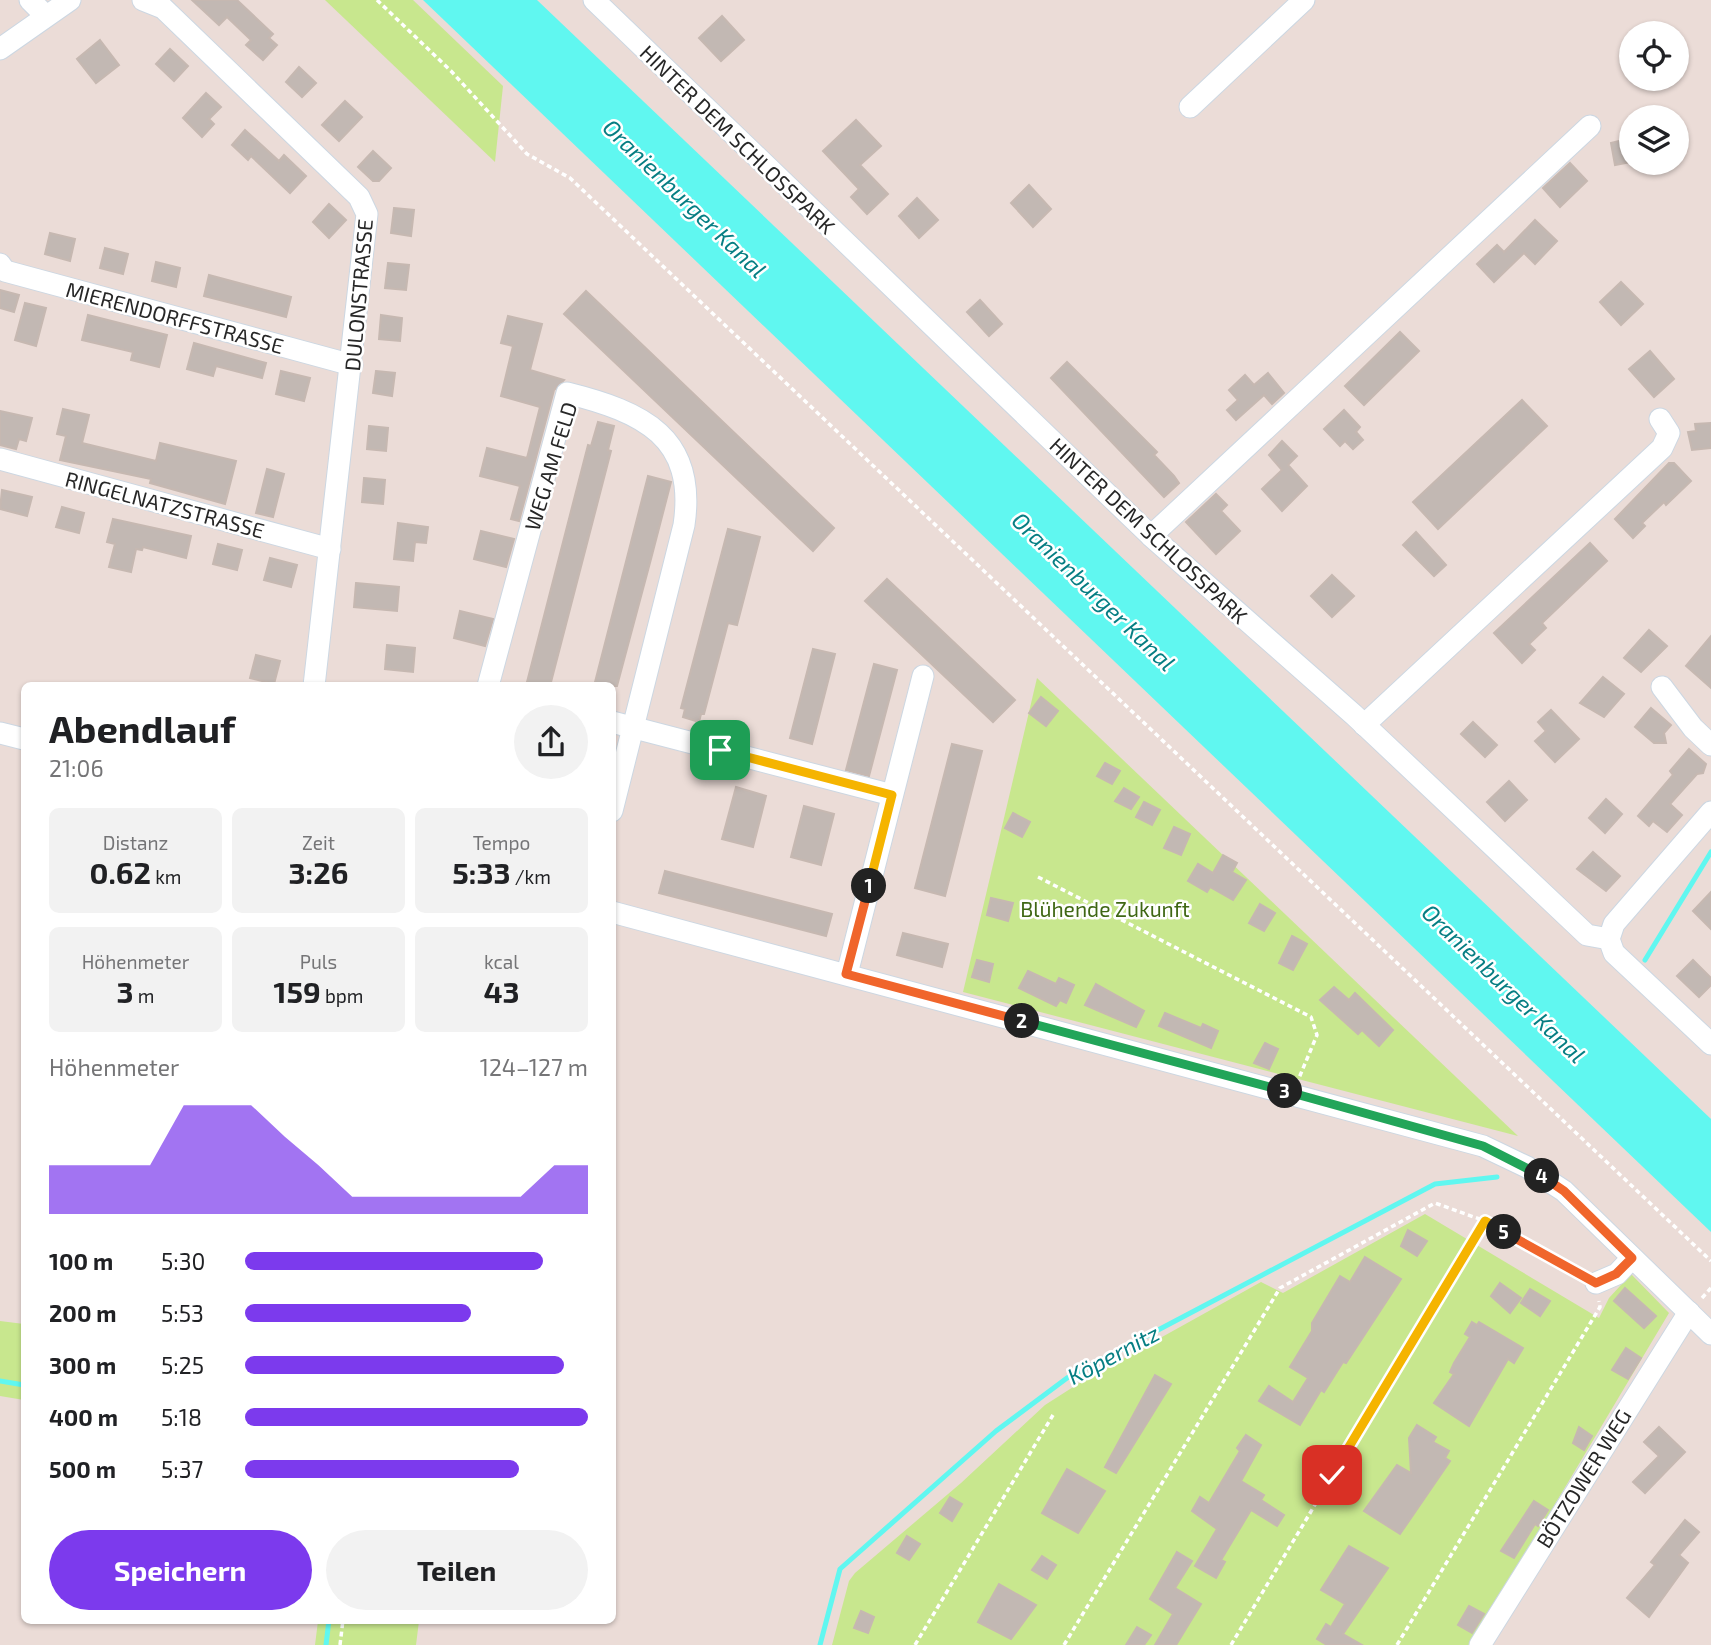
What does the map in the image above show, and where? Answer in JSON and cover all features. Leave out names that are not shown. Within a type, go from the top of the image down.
[{"type":"street","points":[[0,49],[38,7],[70,0]]},
{"type":"street","name":"DULONSTRASSE","points":[[143,0],[163,8],[359,197],[367,214],[314,682]]},
{"type":"street","name":"HINTER DEM SCHLOSSPARK","points":[[594,0],[1152,536],[1364,725],[1587,935],[1609,939]]},
{"type":"street","points":[[1191,107],[1304,0]]},
{"type":"street","points":[[1152,536],[1590,126]]},
{"type":"street","name":"MIERENDORFFSTRASSE","points":[[0,264],[5,271],[352,365]]},
{"type":"street","name":"WEG AM FELD","points":[[489,682],[567,393],[609,403],[657,431],[677,456],[686,477],[688,498],[616,796]]},
{"type":"street","points":[[1364,725],[1662,448],[1669,433],[1660,419]]},
{"type":"street","name":"RINGELNATZSTRASSE","points":[[0,459],[330,549]]},
{"type":"street","points":[[846,974],[923,677]]},
{"type":"street","points":[[1662,687],[1693,728],[1711,744]]},
{"type":"street","points":[[616,723],[892,795]]},
{"type":"street","points":[[0,733],[21,738]]},
{"type":"street","points":[[1711,812],[1614,924],[1609,939],[1614,953],[1711,1044]]},
{"type":"street","points":[[616,913],[1295,1093],[1483,1146],[1528,1167],[1564,1191],[1711,1334]]},
{"type":"street","points":[[1596,1283],[1616,1274],[1632,1258]]},
{"type":"street","name":"BÖTZOWER WEG","points":[[1480,1645],[1689,1312]]},
{"type":"path","points":[[377,0],[451,71],[527,154],[570,178],[1711,1261]]},
{"type":"path","points":[[1038,877],[1311,1017],[1317,1035],[1295,1093]]},
{"type":"path","points":[[1064,1645],[1280,1288],[1435,1203],[1485,1221],[1596,1283],[1600,1307],[1397,1645]]},
{"type":"path","points":[[1231,1645],[1485,1221]]},
{"type":"path","points":[[915,1645],[1053,1415]]},
{"type":"path","points":[[340,1645],[342,1624]]},
{"type":"green space","points":[[325,0],[413,0],[503,86],[495,162]]},
{"type":"green space","name":"Blühende Zukunft","points":[[1037,678],[1518,1136],[963,992]]},
{"type":"green space","points":[[1425,1214],[1599,1318],[1609,1298],[1631,1274],[1669,1313],[1471,1645],[832,1645],[849,1581],[855,1573],[961,1483],[1045,1405],[1081,1382],[1261,1282],[1283,1293]]},
{"type":"green space","points":[[0,1321],[21,1324],[21,1400],[0,1396]]},
{"type":"green space","points":[[318,1624],[419,1624],[416,1645],[315,1645]]},
{"type":"water","name":"Oranienburger Kanal","points":[[423,0],[537,0],[1711,1119],[1711,1232]]},
{"type":"building","points":[[192,0],[237,0],[273,34],[269,38],[277,45],[263,60],[246,45],[251,40],[227,17],[219,25]]},
{"type":"building","points":[[722,16],[744,40],[721,61],[699,38]]},
{"type":"building","points":[[100,40],[119,65],[96,83],[77,59]]},
{"type":"building","points":[[170,49],[188,66],[174,81],[156,64]]},
{"type":"building","points":[[299,67],[316,83],[302,97],[286,82]]},
{"type":"building","points":[[206,93],[221,107],[209,119],[214,124],[202,137],[183,118]]},
{"type":"building","points":[[345,101],[362,117],[339,141],[322,125]]},
{"type":"building","points":[[856,120],[881,146],[860,165],[888,194],[867,214],[851,197],[859,189],[823,151]]},
{"type":"building","points":[[245,130],[279,161],[284,155],[306,176],[290,193],[251,156],[248,160],[232,145]]},
{"type":"building","points":[[1619,141],[1619,164],[1615,165],[1611,143]]},
{"type":"building","points":[[373,151],[391,168],[379,181],[373,181],[358,167]]},
{"type":"building","points":[[1570,163],[1587,181],[1560,207],[1543,188]]},
{"type":"building","points":[[1029,185],[1051,209],[1033,227],[1011,203]]},
{"type":"building","points":[[917,198],[938,220],[919,238],[899,216]]},
{"type":"building","points":[[329,204],[346,220],[329,238],[313,222]]},
{"type":"building","points":[[394,208],[414,210],[411,236],[391,233]]},
{"type":"building","points":[[1535,220],[1557,241],[1535,264],[1524,253],[1494,282],[1477,264],[1497,245],[1504,252]]},
{"type":"building","points":[[50,233],[75,239],[70,261],[45,254]]},
{"type":"building","points":[[105,248],[128,254],[123,274],[100,268]]},
{"type":"building","points":[[156,262],[180,268],[176,287],[152,281]]},
{"type":"building","points":[[388,263],[409,265],[406,290],[385,288]]},
{"type":"building","points":[[209,275],[291,297],[286,317],[204,296]]},
{"type":"building","points":[[1621,282],[1643,304],[1621,325],[1600,302]]},
{"type":"building","points":[[0,290],[19,295],[14,312],[0,308]]},
{"type":"building","points":[[586,291],[834,528],[813,551],[564,314]]},
{"type":"building","points":[[980,300],[1002,324],[989,336],[967,312]]},
{"type":"building","points":[[25,303],[46,308],[36,346],[15,340]]},
{"type":"building","points":[[88,315],[167,335],[159,367],[131,360],[133,352],[82,340]]},
{"type":"building","points":[[381,315],[402,318],[400,341],[379,339]]},
{"type":"building","points":[[508,316],[542,324],[530,370],[564,380],[554,390],[519,521],[511,519],[520,486],[480,476],[487,448],[527,458],[540,407],[501,396],[513,346],[501,343]]},
{"type":"building","points":[[1400,332],[1419,351],[1364,405],[1345,386]]},
{"type":"building","points":[[194,343],[266,363],[262,378],[216,366],[213,376],[187,369]]},
{"type":"building","points":[[1650,351],[1674,379],[1654,397],[1629,369]]},
{"type":"building","points":[[1067,362],[1157,452],[1154,455],[1179,483],[1164,497],[1051,378]]},
{"type":"building","points":[[281,371],[310,378],[304,401],[276,394]]},
{"type":"building","points":[[376,371],[395,373],[392,396],[373,393]]},
{"type":"building","points":[[1268,373],[1284,393],[1272,404],[1264,395],[1236,420],[1227,410],[1238,400],[1229,390],[1245,375],[1254,385]]},
{"type":"building","points":[[1522,400],[1547,426],[1438,529],[1413,502]]},
{"type":"building","points":[[63,409],[89,415],[82,443],[156,461],[160,443],[236,461],[225,504],[150,483],[151,479],[60,460],[66,436],[57,434]]},
{"type":"building","points":[[1344,410],[1360,427],[1356,432],[1363,440],[1353,449],[1345,441],[1340,446],[1324,429]]},
{"type":"building","points":[[0,411],[32,418],[26,441],[19,439],[16,449],[0,445]]},
{"type":"building","points":[[598,422],[614,426],[608,450],[611,451],[551,682],[527,682],[588,445],[591,446]]},
{"type":"building","points":[[1711,423],[1711,448],[1692,450],[1688,432],[1696,431],[1695,424]]},
{"type":"building","points":[[369,426],[388,428],[386,451],[367,449]]},
{"type":"building","points":[[1282,441],[1297,456],[1288,465],[1307,486],[1282,511],[1262,489],[1282,470],[1269,455]]},
{"type":"building","points":[[1669,463],[1674,463],[1691,481],[1642,523],[1645,526],[1633,538],[1615,519]]},
{"type":"building","points":[[267,469],[284,474],[273,517],[256,513]]},
{"type":"building","points":[[648,476],[671,482],[617,686],[616,682],[595,682]]},
{"type":"building","points":[[364,478],[385,480],[383,504],[362,502]]},
{"type":"building","points":[[2,490],[32,497],[27,516],[0,509]]},
{"type":"building","points":[[1216,494],[1227,505],[1221,511],[1240,531],[1216,554],[1186,522]]},
{"type":"building","points":[[62,507],[84,513],[79,533],[56,527]]},
{"type":"building","points":[[113,519],[191,536],[186,558],[143,547],[142,550],[136,549],[131,572],[109,567],[115,544],[107,542]]},
{"type":"building","points":[[398,523],[428,527],[426,543],[415,542],[413,561],[394,559]]},
{"type":"building","points":[[728,529],[760,537],[737,625],[728,623],[704,714],[701,714],[699,722],[683,717],[685,709],[681,708]]},
{"type":"building","points":[[481,531],[514,539],[506,567],[474,559]]},
{"type":"building","points":[[1416,532],[1446,565],[1434,576],[1403,545]]},
{"type":"building","points":[[1590,543],[1607,561],[1542,623],[1546,628],[1529,644],[1535,650],[1522,663],[1494,633]]},
{"type":"building","points":[[218,544],[242,550],[237,570],[213,564]]},
{"type":"building","points":[[270,558],[297,565],[291,587],[264,580]]},
{"type":"building","points":[[1332,575],[1354,596],[1332,617],[1311,596]]},
{"type":"building","points":[[887,579],[1015,700],[993,722],[865,601]]},
{"type":"building","points":[[356,583],[399,587],[397,611],[354,607]]},
{"type":"building","points":[[460,611],[493,619],[485,646],[454,638]]},
{"type":"building","points":[[1649,630],[1667,646],[1641,672],[1624,658]]},
{"type":"building","points":[[1711,636],[1711,688],[1686,666]]},
{"type":"building","points":[[387,645],[415,648],[413,672],[385,669]]},
{"type":"building","points":[[813,649],[835,654],[812,744],[790,738]]},
{"type":"building","points":[[256,655],[280,661],[275,682],[250,678]]},
{"type":"building","points":[[874,664],[897,670],[869,776],[846,770]]},
{"type":"building","points":[[1603,677],[1624,694],[1604,717],[1580,703]]},
{"type":"building","points":[[1041,697],[1058,711],[1046,726],[1029,713]]},
{"type":"building","points":[[1651,708],[1671,725],[1664,733],[1666,743],[1654,743],[1635,727]]},
{"type":"building","points":[[1551,710],[1579,739],[1555,762],[1535,741],[1546,731],[1538,722]]},
{"type":"building","points":[[1473,722],[1497,745],[1485,757],[1461,734]]},
{"type":"building","points":[[952,744],[982,751],[945,896],[915,888]]},
{"type":"building","points":[[1689,749],[1706,764],[1703,773],[1697,774],[1670,804],[1682,815],[1667,832],[1653,821],[1649,826],[1638,816],[1673,775],[1670,771]]},
{"type":"building","points":[[1105,763],[1120,771],[1112,784],[1097,776]]},
{"type":"building","points":[[1509,781],[1527,800],[1505,821],[1487,802]]},
{"type":"building","points":[[736,787],[766,796],[753,847],[722,839]]},
{"type":"building","points":[[1124,788],[1139,797],[1131,809],[1115,801]]},
{"type":"building","points":[[1606,799],[1622,814],[1605,833],[1589,818]]},
{"type":"building","points":[[1144,802],[1160,810],[1152,825],[1136,817]]},
{"type":"building","points":[[804,806],[834,814],[821,865],[791,857]]},
{"type":"building","points":[[1013,813],[1030,822],[1022,837],[1005,828]]},
{"type":"building","points":[[1174,827],[1190,834],[1181,855],[1164,848]]},
{"type":"building","points":[[1593,852],[1620,876],[1606,891],[1577,869]]},
{"type":"building","points":[[1223,855],[1237,863],[1232,872],[1246,880],[1233,900],[1210,887],[1207,892],[1188,881],[1198,864],[1213,873]]},
{"type":"building","points":[[665,871],[832,914],[826,936],[659,893]]},
{"type":"building","points":[[1711,892],[1711,929],[1693,911]]},
{"type":"building","points":[[991,898],[1013,903],[1008,921],[987,915]]},
{"type":"building","points":[[1260,904],[1275,913],[1264,931],[1249,923]]},
{"type":"building","points":[[903,933],[948,944],[942,967],[897,955]]},
{"type":"building","points":[[1292,936],[1307,944],[1293,970],[1279,963]]},
{"type":"building","points":[[977,960],[993,964],[989,982],[972,977]]},
{"type":"building","points":[[1693,960],[1711,978],[1711,985],[1699,997],[1677,976]]},
{"type":"building","points":[[1028,971],[1056,984],[1059,978],[1074,985],[1066,1003],[1060,1000],[1056,1006],[1019,988]]},
{"type":"building","points":[[1096,984],[1144,1011],[1136,1027],[1085,1005]]},
{"type":"building","points":[[1334,987],[1349,1000],[1355,993],[1393,1030],[1379,1046],[1362,1030],[1358,1034],[1320,1000]]},
{"type":"building","points":[[1165,1013],[1201,1028],[1203,1024],[1218,1031],[1211,1048],[1159,1026]]},
{"type":"building","points":[[1265,1043],[1278,1049],[1269,1069],[1254,1063]]},
{"type":"building","points":[[1408,1230],[1427,1241],[1417,1256],[1401,1246]]},
{"type":"building","points":[[1365,1257],[1401,1279],[1346,1363],[1343,1362],[1324,1392],[1321,1390],[1300,1425],[1259,1401],[1269,1386],[1293,1402],[1308,1378],[1290,1367],[1340,1276],[1350,1282]]},
{"type":"building","points":[[1500,1283],[1521,1298],[1510,1313],[1491,1296]]},
{"type":"building","points":[[1625,1288],[1656,1316],[1644,1328],[1614,1301]]},
{"type":"building","points":[[1530,1289],[1550,1301],[1540,1316],[1521,1303]]},
{"type":"building","points":[[1472,1322],[1477,1325],[1479,1322],[1523,1348],[1514,1363],[1508,1359],[1469,1426],[1434,1403],[1454,1374],[1450,1372],[1470,1337],[1465,1334]]},
{"type":"building","points":[[1626,1348],[1641,1358],[1628,1379],[1612,1370]]},
{"type":"building","points":[[1155,1375],[1171,1384],[1116,1473],[1105,1467]]},
{"type":"building","points":[[1417,1425],[1436,1437],[1433,1442],[1449,1451],[1445,1458],[1450,1461],[1400,1534],[1364,1511],[1397,1465],[1411,1473],[1409,1438]]},
{"type":"building","points":[[1579,1427],[1592,1436],[1584,1450],[1573,1443]]},
{"type":"building","points":[[1659,1427],[1685,1452],[1645,1493],[1633,1482],[1659,1456],[1644,1442]]},
{"type":"building","points":[[1246,1435],[1261,1445],[1241,1481],[1264,1495],[1261,1500],[1284,1515],[1277,1526],[1251,1510],[1221,1560],[1225,1562],[1216,1578],[1195,1566],[1217,1529],[1192,1511],[1200,1497],[1209,1503],[1240,1451],[1237,1448]]},
{"type":"building","points":[[1067,1469],[1105,1491],[1078,1533],[1042,1513]]},
{"type":"building","points":[[950,1497],[962,1504],[952,1521],[940,1513]]},
{"type":"building","points":[[1534,1501],[1548,1510],[1538,1526],[1535,1524],[1514,1558],[1501,1551]]},
{"type":"building","points":[[1685,1520],[1699,1532],[1679,1555],[1688,1563],[1649,1617],[1627,1598],[1655,1565],[1651,1562]]},
{"type":"building","points":[[907,1536],[920,1544],[909,1560],[897,1553]]},
{"type":"building","points":[[1349,1546],[1388,1568],[1343,1634],[1362,1645],[1327,1645],[1317,1639],[1326,1624],[1331,1627],[1345,1604],[1321,1590]]},
{"type":"building","points":[[1177,1552],[1192,1561],[1175,1588],[1201,1604],[1176,1645],[1155,1645],[1173,1614],[1150,1599]]},
{"type":"building","points":[[1042,1556],[1056,1565],[1047,1579],[1032,1570]]},
{"type":"building","points":[[999,1584],[1036,1605],[1011,1639],[978,1622]]},
{"type":"building","points":[[1469,1606],[1484,1614],[1472,1633],[1458,1625]]},
{"type":"building","points":[[861,1611],[874,1617],[868,1633],[854,1628]]},
{"type":"building","points":[[1137,1627],[1151,1635],[1144,1645],[1126,1645]]},
{"type":"waterway","name":"Köpernitz","points":[[1645,960],[1711,852]]},
{"type":"waterway","name":"Köpernitz","points":[[820,1645],[840,1569],[996,1431],[1067,1378],[1435,1184],[1497,1177]]},
{"type":"waterway","points":[[0,1381],[21,1384]]},
{"type":"waterway","points":[[326,1645],[329,1624]]},
{"type":"route","points":[[720,750],[892,795],[846,974],[1295,1093],[1483,1146],[1528,1167],[1564,1191],[1632,1258],[1616,1274],[1596,1283],[1485,1221],[1332,1475]]}]
